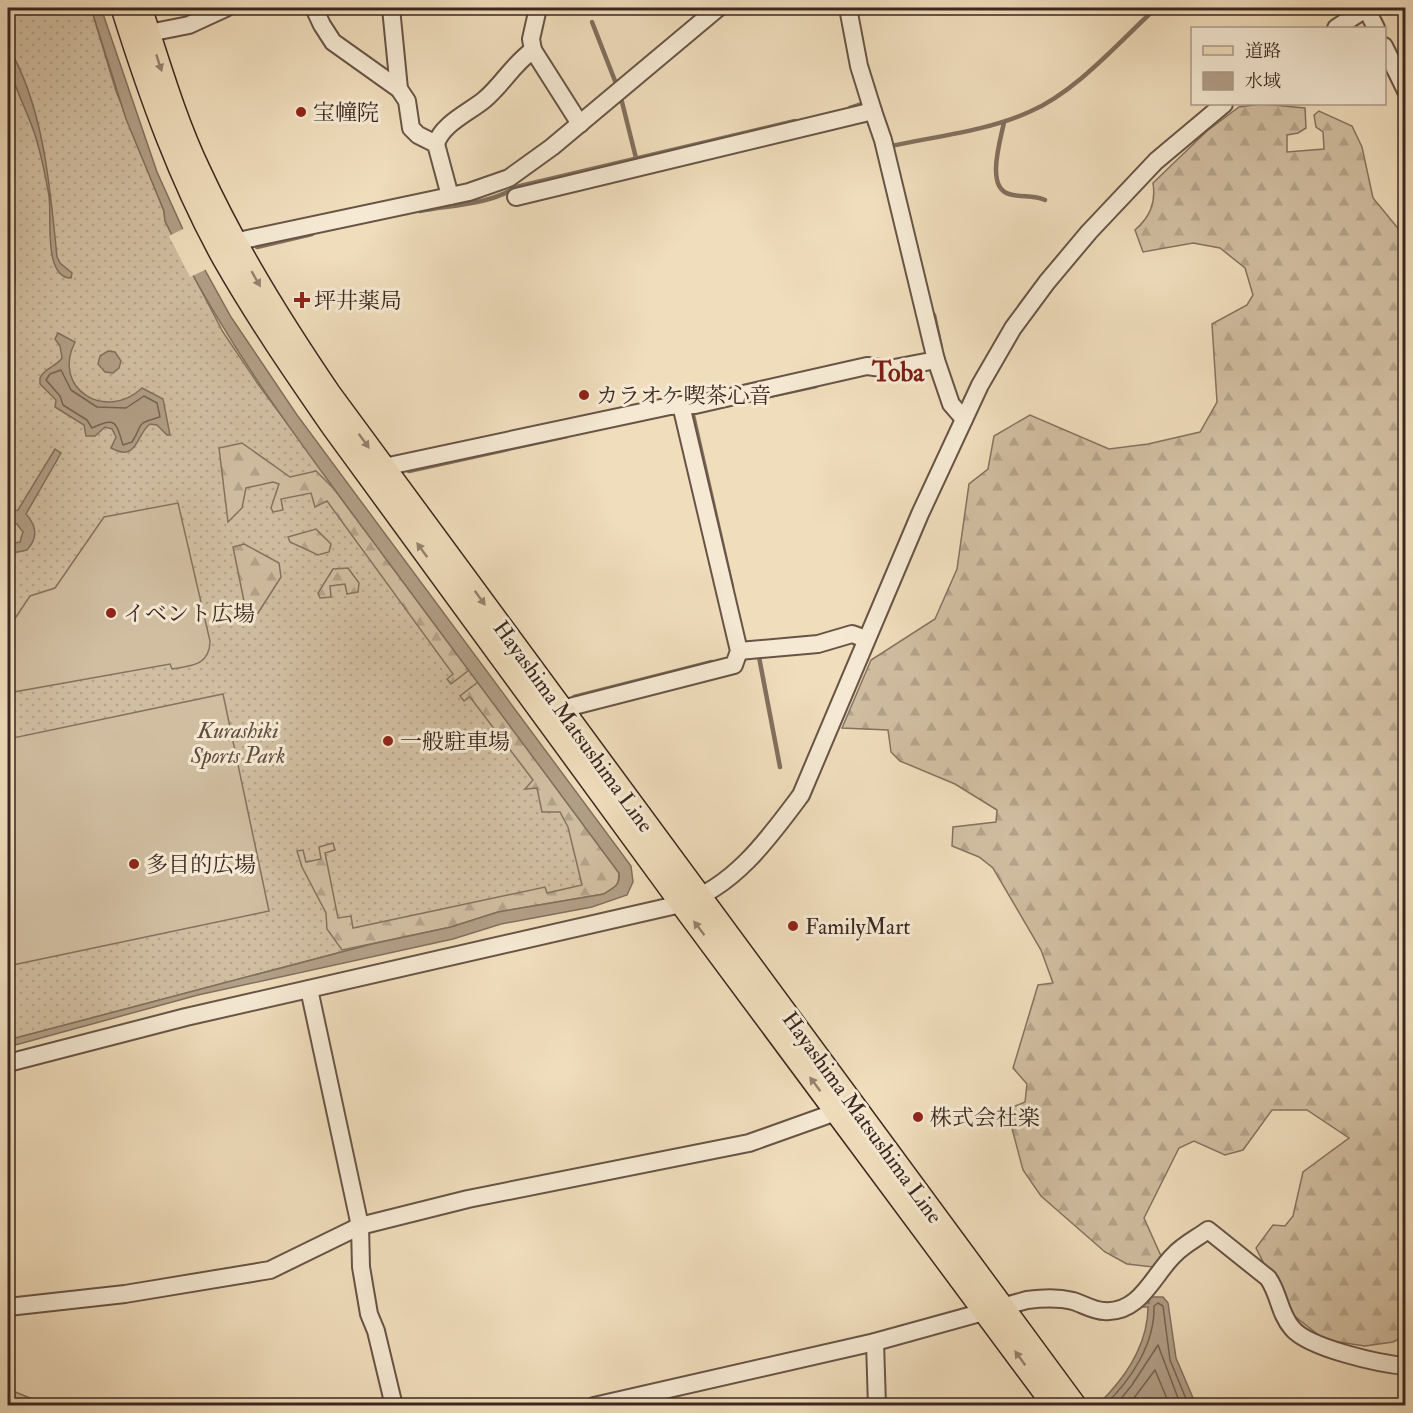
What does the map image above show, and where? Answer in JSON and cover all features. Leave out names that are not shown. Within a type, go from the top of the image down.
[{"type":"main road","name":"Hayashima Matsushima Line","points":[[122,8],[164,129],[187,186],[226,244],[384,467],[562,709],[836,1112],[1076,1406]]},
{"type":"main road","name":"Hayashima Matsushima Line","points":[[141,8],[226,244],[256,313],[333,428],[691,901],[996,1310],[1054,1406]]},
{"type":"street","points":[[149,33],[189,25],[226,8]]},
{"type":"street","points":[[314,8],[333,42],[399,89],[407,101],[411,128],[418,135],[436,144]]},
{"type":"street","points":[[391,8],[399,89]]},
{"type":"street","points":[[538,8],[531,39],[533,50],[580,124]]},
{"type":"street","points":[[226,244],[450,196],[509,178],[528,167],[718,8]]},
{"type":"street","points":[[848,8],[870,104],[883,140],[936,360],[951,404],[964,419]]},
{"type":"street","points":[[1338,27],[1367,8],[1376,27]]},
{"type":"street","points":[[450,196],[436,144],[439,135],[485,99],[515,63],[533,50]]},
{"type":"street","points":[[1386,50],[1406,91]]},
{"type":"street","points":[[516,197],[870,104]]},
{"type":"street","points":[[8,1063],[309,989],[691,901],[728,880],[773,833],[801,795],[866,639],[964,419],[980,385],[1013,328],[1047,282],[1156,161],[1223,105]]},
{"type":"street","points":[[384,467],[682,412],[695,405],[867,366],[889,369],[936,360]]},
{"type":"street","points":[[682,412],[742,653]]},
{"type":"street","points":[[562,709],[734,664],[742,653],[818,644],[852,634],[866,639]]},
{"type":"street","points":[[309,989],[360,1226],[361,1267],[369,1314],[376,1331],[394,1406]]},
{"type":"street","points":[[8,1307],[125,1294],[270,1270],[360,1226],[468,1199],[749,1143],[836,1112]]},
{"type":"street","points":[[594,1406],[875,1342],[1047,1297],[1071,1301],[1104,1311],[1116,1310],[1128,1305],[1148,1290],[1174,1255],[1208,1230],[1268,1278],[1273,1285],[1283,1315],[1293,1330],[1310,1342],[1385,1364],[1406,1366]]},
{"type":"street","points":[[875,1342],[877,1406]]},
{"type":"green space","name":"Kurashiki Sports Park","points":[[8,8],[91,8],[116,91],[164,211],[165,221],[223,332],[258,384],[619,873],[585,898],[498,912],[451,927],[372,944],[8,1040]]},
{"type":"green space","points":[[1272,105],[1305,108],[1306,128],[1298,133],[1287,135],[1287,152],[1324,149],[1323,132],[1316,127],[1314,115],[1319,111],[1352,126],[1362,147],[1373,198],[1406,238],[1405,1336],[1393,1342],[1365,1346],[1325,1340],[1288,1311],[1256,1248],[1273,1225],[1285,1226],[1293,1216],[1303,1172],[1349,1138],[1307,1110],[1272,1110],[1243,1150],[1225,1155],[1194,1141],[1179,1148],[1144,1218],[1161,1256],[1153,1267],[1127,1264],[1105,1252],[1041,1196],[1023,1170],[1010,1121],[1013,1107],[1025,1102],[1027,1084],[1013,1068],[1038,985],[1053,983],[1041,950],[993,868],[979,857],[952,846],[953,827],[996,822],[997,810],[955,784],[900,761],[891,752],[888,730],[842,728],[871,660],[935,619],[957,569],[969,484],[988,469],[994,436],[1030,415],[1109,449],[1148,444],[1200,432],[1217,402],[1212,324],[1247,305],[1253,295],[1245,268],[1220,248],[1193,243],[1143,252],[1135,230],[1145,220],[1151,209],[1154,197],[1153,183],[1207,131],[1239,107]]},
{"type":"green space","points":[[8,224],[15,262],[15,284],[8,283]]},
{"type":"green space","points":[[242,443],[290,477],[316,471],[334,489],[469,670],[451,684],[447,679],[453,674],[327,501],[315,507],[311,493],[281,499],[283,510],[273,512],[271,508],[279,484],[273,482],[246,488],[242,508],[228,522],[219,448]]},
{"type":"green space","name":"イベント広場","points":[[178,503],[210,641],[207,655],[203,660],[186,667],[172,669],[170,664],[8,693],[8,629],[30,596],[55,588],[104,517]]},
{"type":"green space","points":[[316,529],[331,544],[329,552],[318,555],[290,542],[288,537]]},
{"type":"green space","points":[[244,544],[279,563],[281,577],[258,613],[247,616],[233,547]]},
{"type":"green space","points":[[348,568],[359,583],[358,592],[347,594],[345,584],[330,586],[331,597],[320,598],[318,593],[333,569]]},
{"type":"green space","points":[[478,682],[619,873],[618,885],[604,894],[498,912],[451,927],[342,950],[327,929],[326,913],[302,867],[297,851],[303,850],[306,862],[321,859],[319,847],[333,843],[335,850],[325,853],[338,918],[351,916],[353,928],[545,887],[547,893],[582,885],[568,827],[560,812],[542,812],[537,788],[525,789],[533,780],[470,697],[464,701],[460,696]]},
{"type":"green space","name":"多目的広場","points":[[223,694],[269,911],[8,966],[8,739]]},
{"type":"green space","points":[[8,1389],[47,1405],[8,1405]]},
{"type":"water","points":[[91,8],[101,8],[157,172],[185,234],[231,317],[297,415],[631,866],[633,882],[627,895],[592,907],[501,924],[453,939],[198,995],[8,1047],[8,1040],[372,944],[451,927],[498,912],[604,894],[616,886],[619,880],[619,873],[296,436],[213,311],[165,221],[164,211],[126,119]]},
{"type":"water","points":[[8,46],[30,95],[48,176],[57,257],[60,263],[72,273],[71,278],[62,275],[56,268],[53,257],[49,196],[41,154],[13,78]]},
{"type":"water","points":[[58,333],[75,342],[70,359],[70,374],[76,386],[86,395],[99,401],[113,402],[128,398],[142,388],[163,399],[170,435],[167,435],[157,425],[150,424],[132,450],[127,452],[111,448],[116,437],[112,429],[105,427],[95,436],[86,436],[84,425],[55,407],[56,400],[40,384],[42,374],[62,358],[60,346],[55,339]]},
{"type":"water","points":[[108,351],[115,352],[121,361],[119,368],[113,373],[105,372],[98,364],[100,356]]},
{"type":"water","points":[[55,449],[61,453],[26,514],[35,532],[31,546],[27,550],[8,554],[8,544],[20,542],[23,532],[17,524],[8,524],[8,511],[18,510]]},
{"type":"water","points":[[1149,1297],[1163,1297],[1168,1303],[1176,1358],[1196,1405],[1097,1406],[1118,1383],[1137,1353],[1147,1319],[1148,1307],[1142,1307],[1142,1303],[1149,1303]]},
{"type":"pier","points":[[185,228],[207,269],[190,277],[169,236]]},
{"type":"waterway","points":[[891,146],[996,124],[1029,112],[1080,79],[1156,8]]},
{"type":"waterway","points":[[592,22],[617,86]]},
{"type":"waterway","points":[[620,94],[636,158]]},
{"type":"waterway","points":[[850,108],[868,102]]},
{"type":"waterway","points":[[420,211],[470,204],[494,198],[516,187],[795,121]]},
{"type":"waterway","points":[[1004,122],[996,162],[996,173],[1002,190],[1009,194],[1045,200]]},
{"type":"waterway","points":[[257,247],[312,234]]},
{"type":"waterway","points":[[934,315],[941,348]]},
{"type":"waterway","points":[[687,414],[816,386]]},
{"type":"waterway","points":[[693,415],[732,587]]},
{"type":"waterway","points":[[409,471],[567,436]]},
{"type":"waterway","points":[[759,657],[780,767]]},
{"type":"waterway","points":[[574,697],[712,662]]},
{"type":"place","name":"宝幢院","points":[[301,112]]},
{"type":"place","name":"坪井薬局","points":[[302,300]]},
{"type":"place","name":"カラオケ喫茶心音","points":[[584,395]]},
{"type":"place","name":"イベント広場","points":[[111,613]]},
{"type":"place","name":"一般駐車場","points":[[388,741]]},
{"type":"place","name":"多目的広場","points":[[134,864]]},
{"type":"place","name":"FamilyMart","points":[[793,926]]},
{"type":"place","name":"株式会社楽","points":[[918,1117]]},
{"type":"district","name":"Toba","points":[[898,372]]}]
